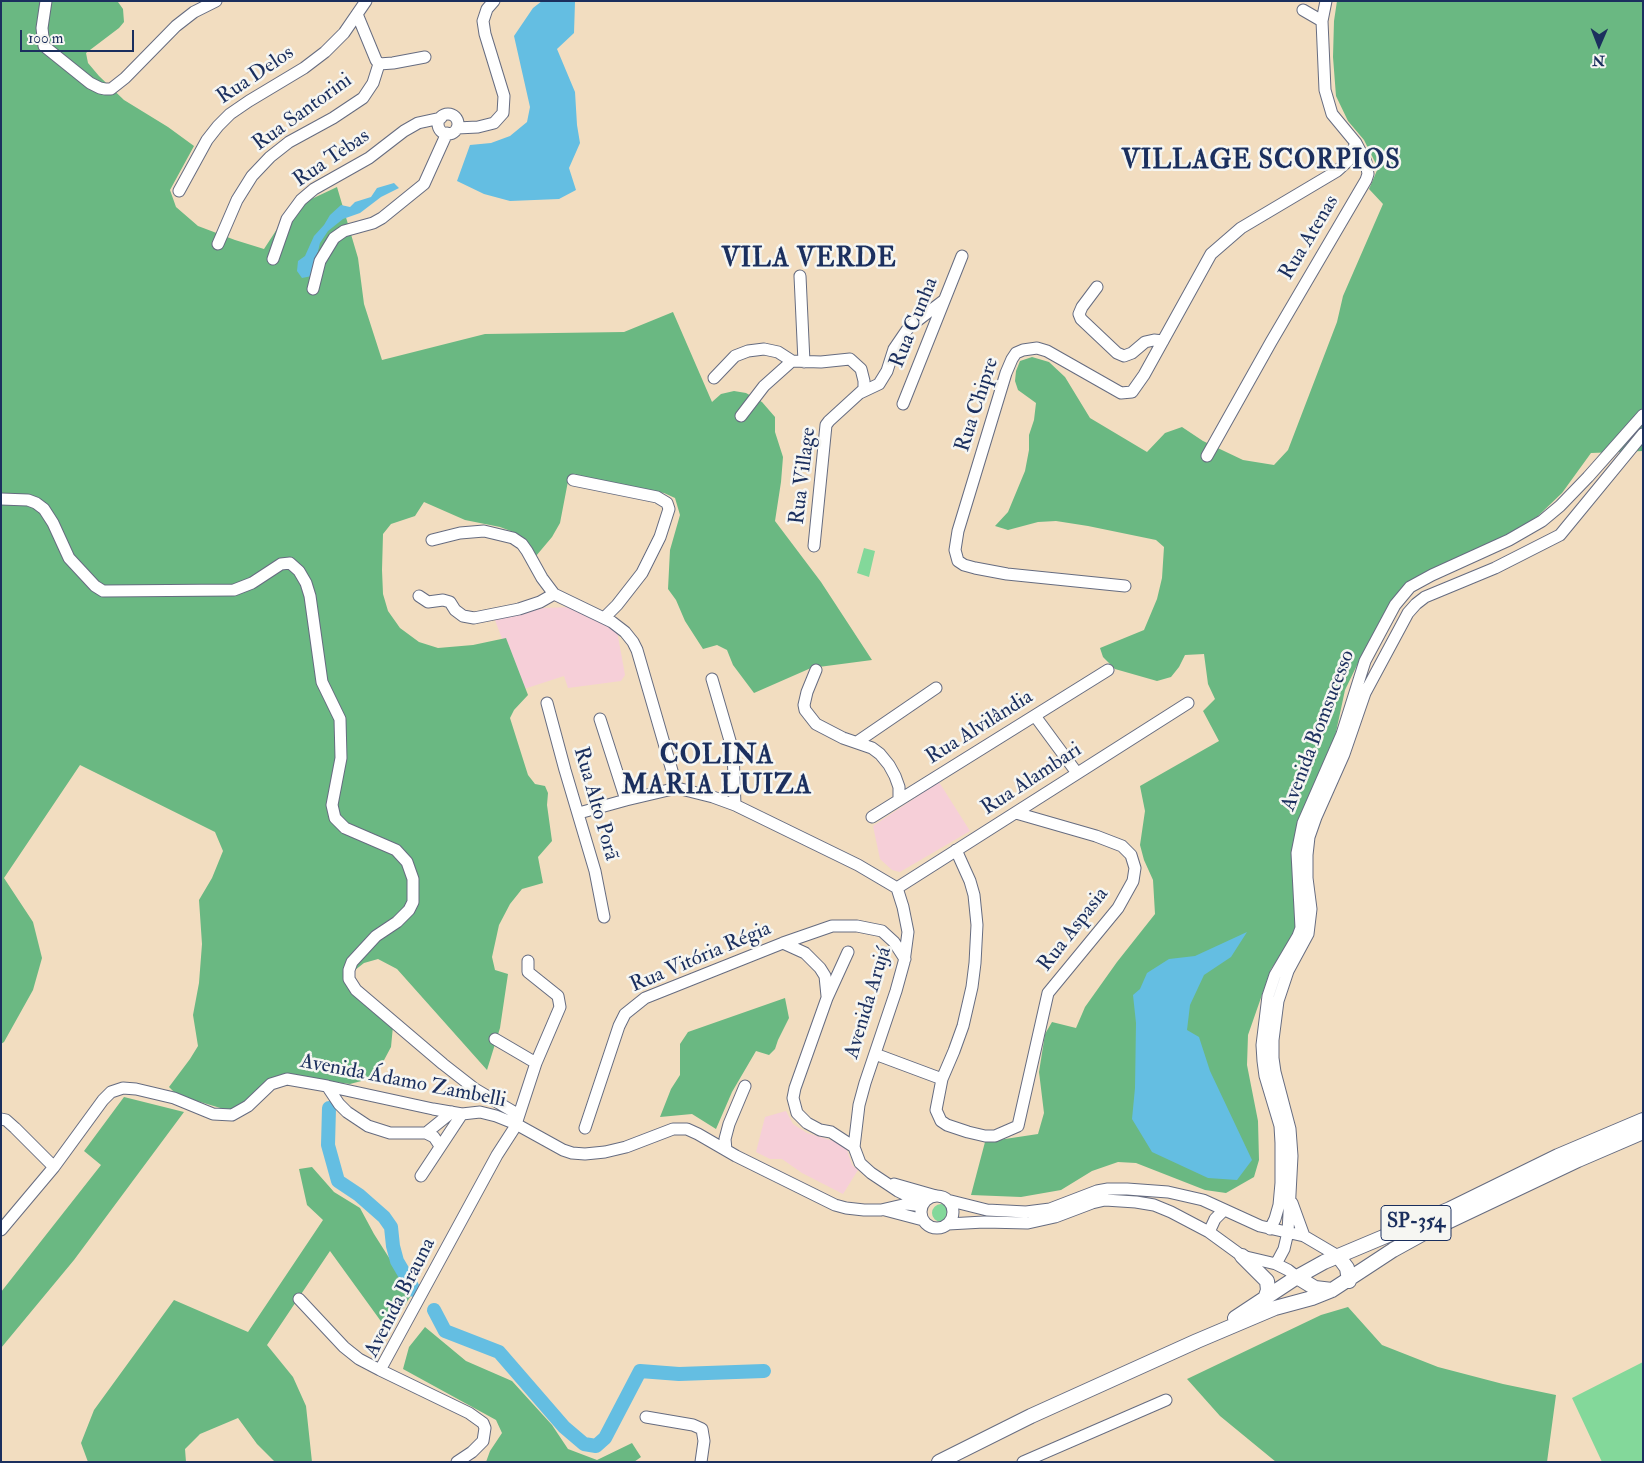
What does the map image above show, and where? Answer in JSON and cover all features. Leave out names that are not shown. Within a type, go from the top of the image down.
[{"type":"main road","name":"SP-354","points":[[1197,1341],[1297,1277],[1338,1256],[1450,1209],[1558,1156],[1643,1120]]},
{"type":"main road","name":"SP-354","points":[[939,1462],[1031,1416],[1197,1341],[1268,1311],[1332,1290],[1349,1281],[1393,1250],[1422,1234],[1578,1160],[1643,1132]]},
{"type":"main road","points":[[1242,1256],[1267,1281],[1268,1290],[1264,1299]]},
{"type":"main road","points":[[1338,1256],[1347,1268],[1349,1281]]},
{"type":"main road","points":[[1297,1277],[1315,1288],[1332,1290]]},
{"type":"street","points":[[46,1],[42,28],[44,46],[90,83],[100,88],[111,89],[121,82],[176,26],[194,12],[216,1]]},
{"type":"street","name":"Rua Delos","points":[[179,191],[207,140],[218,126],[230,114],[304,68],[325,52],[344,33],[366,1]]},
{"type":"street","points":[[313,289],[320,261],[334,238],[344,231],[373,223],[382,218],[424,184],[452,130],[458,122],[455,116],[449,114],[440,118],[439,127],[452,130],[494,123],[503,113],[504,96],[483,22],[487,9],[494,1]]},
{"type":"street","name":"Rua Atenas","points":[[1207,456],[1366,180],[1368,169],[1356,144],[1332,114],[1328,104],[1325,90],[1322,21],[1326,1]]},
{"type":"street","points":[[1303,10],[1322,21]]},
{"type":"street","points":[[358,14],[379,64],[425,57]]},
{"type":"street","name":"Rua Santorini","points":[[218,244],[237,200],[252,176],[270,157],[289,142],[333,118],[363,98],[373,83],[379,64]]},
{"type":"street","name":"Rua Tebas","points":[[273,259],[287,219],[301,200],[314,189],[369,158],[404,131],[418,123],[440,118]]},
{"type":"street","name":"Rua Chipre","points":[[1125,586],[1007,574],[975,568],[958,561],[954,550],[955,543],[1006,373],[1012,359],[1016,353],[1030,348],[1047,351],[1115,390],[1125,394],[1132,392],[1163,341],[1211,254],[1241,228],[1337,171],[1348,161],[1356,144]]},
{"type":"street","name":"Rua Cunha","points":[[903,404],[962,256]]},
{"type":"street","points":[[800,276],[804,362]]},
{"type":"street","points":[[1098,287],[1082,307],[1079,314],[1081,319],[1117,354],[1124,356],[1132,353],[1145,342],[1163,341]]},
{"type":"street","name":"Rua Village","points":[[814,546],[826,425],[860,394],[879,384],[887,371],[894,349],[909,327],[945,300]]},
{"type":"street","points":[[714,378],[735,356],[748,351],[764,349],[778,352],[792,361],[850,359],[861,369],[864,376],[864,389],[860,394]]},
{"type":"street","points":[[740,416],[769,381],[792,361]]},
{"type":"street","name":"Avenida Bomsucesso","points":[[1270,1229],[1277,1214],[1281,1183],[1280,1126],[1265,1076],[1262,1045],[1268,996],[1275,975],[1301,928],[1296,853],[1303,823],[1342,734],[1355,689],[1374,642],[1395,605],[1410,587],[1509,540],[1542,521],[1560,506],[1588,477],[1643,415]]},
{"type":"street","name":"Avenida Bomsucesso","points":[[1276,1264],[1284,1250],[1288,1232],[1292,1142],[1275,1072],[1272,1040],[1283,984],[1308,934],[1310,909],[1307,855],[1310,837],[1316,817],[1344,754],[1365,693],[1408,613],[1416,604],[1425,597],[1495,568],[1560,535],[1643,434]]},
{"type":"street","points":[[573,480],[657,497],[667,504],[669,509],[660,537],[642,573],[617,605],[604,618]]},
{"type":"street","points":[[1,499],[28,500],[44,509],[53,523],[69,558],[95,586],[103,591],[234,590],[252,583],[281,564],[290,563],[299,571],[306,583],[310,596],[322,682],[340,719],[342,758],[332,805],[334,818],[345,828],[396,850],[407,862],[413,879],[413,902],[409,910],[397,922],[372,940],[352,962],[349,970],[349,979],[356,990],[443,1064],[517,1121]]},
{"type":"street","points":[[432,540],[460,533],[484,530],[513,538],[522,544],[554,594],[618,626],[633,642],[677,788]]},
{"type":"street","points":[[419,596],[428,602],[443,600],[450,602],[455,610],[463,616],[474,618],[497,614],[540,602],[554,594]]},
{"type":"street","points":[[816,670],[807,692],[804,705],[805,710],[816,724],[872,748],[889,765],[900,787],[899,800]]},
{"type":"street","name":"Rua Alvilândia","points":[[872,817],[1108,670]]},
{"type":"street","points":[[712,679],[733,751],[735,805]]},
{"type":"street","points":[[857,742],[936,688]]},
{"type":"street","name":"Rua Alto Porã","points":[[547,703],[595,871],[604,916]]},
{"type":"street","name":"Rua Alambari","points":[[897,888],[1188,703]]},
{"type":"street","points":[[1035,716],[1076,773]]},
{"type":"street","points":[[600,719],[626,800]]},
{"type":"street","points":[[578,813],[677,788],[735,805],[858,865],[897,888]]},
{"type":"street","name":"Rua Aspasia","points":[[942,1079],[936,1110],[941,1122],[985,1136],[995,1136],[1018,1126],[1048,993],[1118,908],[1133,880],[1135,868],[1131,856],[1122,846],[1096,836],[1016,812]]},
{"type":"street","points":[[875,1054],[942,1079],[952,1056],[963,1026],[972,987],[977,925],[974,895],[956,850]]},
{"type":"street","name":"Avenida Arujá","points":[[854,1147],[859,1105],[905,959],[908,932],[897,888]]},
{"type":"street","name":"Rua Vitória Régia","points":[[585,1128],[624,1014],[645,998],[783,943],[832,926],[857,926],[882,931],[908,932]]},
{"type":"street","points":[[882,931],[894,942],[905,959]]},
{"type":"street","points":[[783,943],[805,953],[820,968],[827,986],[827,998]]},
{"type":"street","points":[[848,952],[827,998],[795,1088],[793,1098],[797,1113],[802,1119],[813,1126],[831,1132],[854,1147],[860,1163],[871,1173],[922,1205]]},
{"type":"street","name":"Avenida Brauna","points":[[457,1462],[483,1442],[485,1428],[483,1423],[469,1413],[380,1370],[517,1121],[536,1063],[560,1007],[558,996],[528,972],[528,961]]},
{"type":"street","points":[[495,1039],[536,1063]]},
{"type":"street","name":"Avenida Ádamo Zambelli","points":[[1,1230],[54,1167],[103,1100],[116,1089],[145,1090],[174,1098],[213,1114],[232,1115],[242,1111],[271,1084],[281,1080],[294,1079],[457,1113],[480,1112],[517,1121],[549,1144],[572,1153],[605,1152],[664,1132],[682,1129],[694,1131],[726,1150],[835,1205],[854,1210],[881,1210],[907,1204],[922,1205]]},
{"type":"street","points":[[327,1086],[347,1112],[368,1126],[390,1133],[426,1133],[434,1137],[440,1146]]},
{"type":"street","points":[[726,1150],[729,1124],[745,1086]]},
{"type":"street","points":[[426,1133],[457,1113]]},
{"type":"street","points":[[421,1176],[440,1146],[457,1113]]},
{"type":"street","points":[[1,1119],[6,1120],[15,1128],[54,1167]]},
{"type":"street","points":[[831,1132],[856,1127]]},
{"type":"street","points":[[885,1183],[904,1186],[987,1210],[1026,1212],[1062,1205],[1097,1191],[1126,1188],[1168,1192],[1188,1196],[1254,1224],[1304,1236],[1338,1256]]},
{"type":"street","points":[[1290,1192],[1295,1214],[1304,1236]]},
{"type":"street","points":[[923,1220],[921,1216],[922,1205],[926,1200],[942,1198],[952,1207],[951,1221],[948,1224]]},
{"type":"street","name":"Avenida Ádamo Zambelli","points":[[881,1210],[923,1220],[926,1224],[940,1229],[948,1224],[984,1222],[1028,1223],[1055,1217],[1092,1203],[1117,1200],[1154,1205],[1189,1220],[1242,1256],[1276,1264],[1297,1277]]},
{"type":"street","points":[[1209,1232],[1215,1219],[1224,1210]]},
{"type":"street","points":[[299,1299],[344,1347],[359,1359],[380,1370]]},
{"type":"street","points":[[1023,1462],[1166,1400]]},
{"type":"street","points":[[646,1418],[693,1425],[702,1429],[704,1441],[701,1462]]},
{"type":"shaded area","points":[[570,607],[617,631],[625,675],[621,681],[568,688],[564,676],[521,690],[495,620],[543,608]]},
{"type":"shaded area","points":[[939,782],[970,831],[900,872],[892,870],[880,859],[873,826]]},
{"type":"shaded area","points":[[786,1111],[793,1124],[807,1133],[840,1143],[847,1150],[852,1165],[858,1170],[843,1194],[802,1173],[782,1159],[770,1159],[756,1152],[765,1117]]},
{"type":"green space","points":[[1,1],[118,2],[123,9],[124,22],[86,53],[88,63],[124,100],[168,127],[194,146],[170,190],[176,207],[198,226],[264,249],[279,226],[303,203],[337,187],[358,258],[364,304],[382,360],[485,334],[624,332],[673,312],[712,402],[721,394],[734,391],[746,393],[762,402],[775,417],[775,432],[783,457],[775,521],[821,582],[872,660],[811,668],[754,693],[733,665],[727,650],[717,645],[703,649],[668,589],[670,550],[680,515],[675,498],[664,493],[569,476],[560,523],[552,537],[536,556],[516,533],[500,527],[465,520],[424,502],[415,516],[391,524],[383,534],[383,594],[388,611],[400,628],[419,642],[438,648],[473,645],[506,638],[528,695],[514,710],[510,718],[528,775],[535,784],[545,786],[548,793],[547,805],[552,841],[538,857],[543,883],[522,889],[510,904],[499,925],[492,957],[495,970],[508,974],[500,1028],[487,1070],[397,969],[378,959],[364,963],[355,970],[347,984],[393,1026],[391,1047],[383,1062],[369,1079],[350,1084],[289,1076],[239,1109],[227,1110],[177,1095],[169,1087],[198,1046],[193,1015],[199,983],[202,944],[199,900],[212,878],[223,851],[215,832],[80,765],[4,878],[33,922],[42,958],[33,990],[4,1042],[1,1044]]},
{"type":"green space","points":[[1337,1],[1643,1],[1643,451],[1591,453],[1562,493],[1538,516],[1513,532],[1404,586],[1359,661],[1345,690],[1333,746],[1293,843],[1297,927],[1288,945],[1271,969],[1248,1035],[1247,1065],[1258,1121],[1259,1160],[1254,1177],[1226,1193],[1205,1190],[1136,1163],[1118,1162],[1092,1171],[1061,1190],[1021,1197],[971,1195],[985,1142],[1038,1134],[1044,1113],[1039,1072],[1045,1034],[1052,1022],[1076,1028],[1085,1007],[1155,914],[1153,880],[1140,845],[1145,811],[1140,786],[1219,741],[1203,711],[1215,699],[1208,684],[1204,654],[1185,655],[1171,677],[1157,681],[1115,669],[1103,657],[1100,648],[1144,630],[1157,599],[1162,578],[1164,547],[1156,540],[1056,521],[1038,522],[1008,530],[995,526],[1008,512],[1025,471],[1029,450],[1029,435],[1034,420],[1036,403],[1018,390],[1015,381],[1016,371],[1020,361],[1032,357],[1049,362],[1065,377],[1090,418],[1147,452],[1165,433],[1182,427],[1203,441],[1243,460],[1274,465],[1288,450],[1337,322],[1343,296],[1383,204],[1369,189],[1378,168],[1364,140],[1348,121],[1336,96],[1333,57],[1334,21]]},
{"type":"green space","points":[[864,548],[875,551],[869,577],[857,573]]},
{"type":"green space","points":[[785,998],[789,1018],[775,1049],[769,1055],[756,1051],[732,1092],[716,1129],[692,1114],[660,1117],[671,1089],[680,1075],[680,1044],[688,1032]]},
{"type":"green space","points":[[124,1097],[184,1112],[74,1260],[1,1348],[1,1292],[101,1165],[84,1151]]},
{"type":"green space","points":[[312,1167],[334,1192],[360,1208],[412,1294],[388,1331],[330,1251],[267,1345],[293,1377],[306,1406],[312,1462],[275,1462],[257,1444],[238,1418],[200,1434],[185,1449],[186,1462],[88,1462],[81,1443],[94,1410],[174,1300],[248,1332],[323,1220],[307,1205],[299,1169]]},
{"type":"green space","points":[[937,1204],[945,1204],[950,1209],[948,1220],[937,1222],[932,1217],[932,1209]]},
{"type":"green space","points":[[1348,1307],[1382,1345],[1438,1367],[1503,1384],[1556,1395],[1547,1462],[1276,1462],[1220,1416],[1187,1379],[1321,1315]]},
{"type":"green space","points":[[425,1327],[466,1361],[512,1381],[552,1425],[568,1449],[597,1460],[632,1443],[641,1457],[634,1462],[486,1462],[490,1451],[502,1433],[496,1420],[403,1369],[409,1347]]},
{"type":"green space","points":[[1643,1362],[1643,1462],[1602,1462],[1572,1398]]},
{"type":"water","points":[[542,1],[576,1],[574,33],[557,49],[575,92],[580,143],[569,168],[576,190],[559,199],[510,201],[484,194],[457,181],[470,145],[491,143],[510,136],[527,122],[530,107],[514,36],[533,8]]},
{"type":"water","points":[[394,183],[399,188],[381,197],[360,213],[343,219],[328,231],[320,243],[312,276],[302,278],[297,271],[298,261],[305,256],[314,236],[330,215],[341,205],[350,207],[355,202],[371,197],[377,188]]},
{"type":"water","points":[[1247,932],[1231,957],[1204,975],[1190,1005],[1187,1030],[1199,1037],[1210,1071],[1252,1160],[1237,1180],[1208,1178],[1152,1152],[1132,1119],[1135,1088],[1136,1023],[1133,995],[1140,989],[1147,973],[1169,959],[1195,956]]},
{"type":"waterway","points":[[329,1108],[328,1145],[338,1181],[359,1195],[384,1217],[391,1227],[397,1261],[414,1290]]},
{"type":"waterway","points":[[434,1310],[445,1331],[499,1352],[564,1427],[584,1444],[596,1446],[605,1438],[640,1371],[679,1374],[764,1371]]},
{"type":"district","name":"VILLAGE SCORPIOS","points":[[1261,162]]},
{"type":"district","name":"VILA VERDE","points":[[809,260]]},
{"type":"district","name":"COLINA MARIA LUIZA","points":[[717,772]]}]
